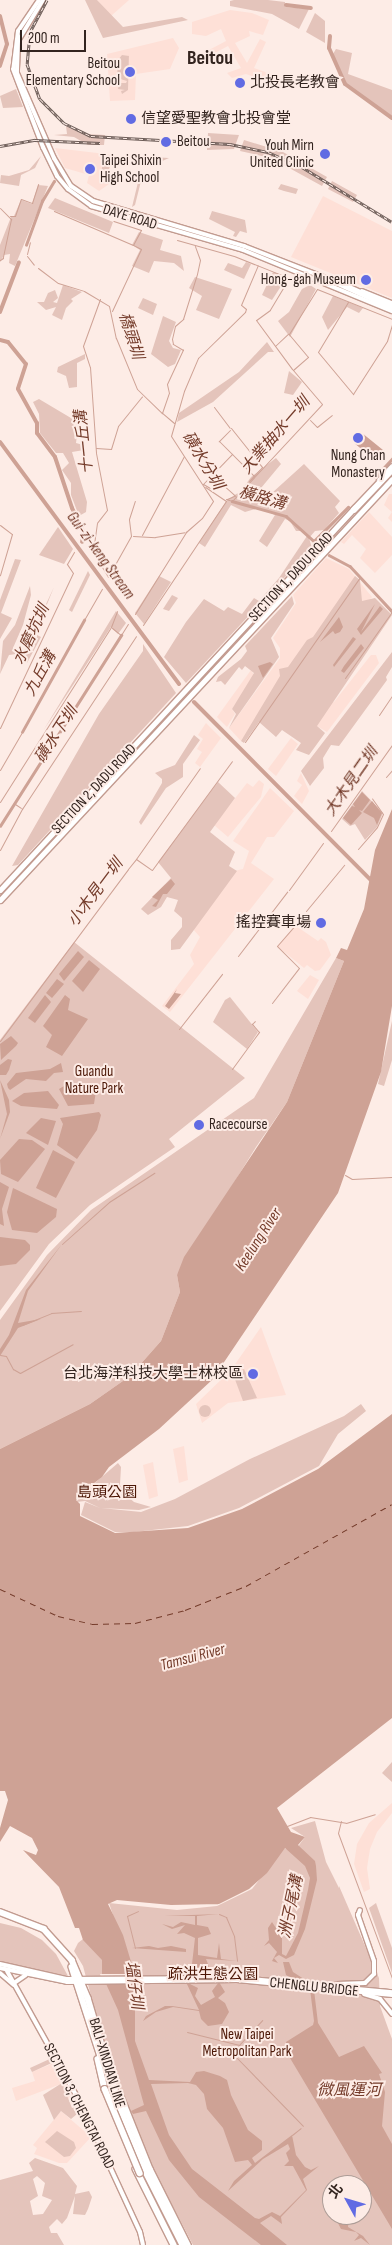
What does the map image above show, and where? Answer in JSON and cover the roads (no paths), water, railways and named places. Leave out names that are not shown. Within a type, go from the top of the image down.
[{"type":"highway","points":[[336,282],[392,309]]},
{"type":"highway","points":[[356,512],[392,470]]},
{"type":"highway","points":[[370,496],[392,474]]},
{"type":"highway","name":"BALI-XINDIAN LINE","points":[[0,1914],[35,1928],[61,1950],[77,1980],[132,2145],[183,2245]]},
{"type":"highway","name":"BALI-XINDIAN LINE","points":[[0,1914],[39,1925],[62,1945],[81,1979],[123,2116],[142,2164],[183,2245]]},
{"type":"highway","points":[[90,2020],[105,2089],[140,2173],[183,2245]]},
{"type":"highway","points":[[98,2032],[128,2116],[183,2245]]},
{"type":"highway","points":[[134,2158],[135,2168],[174,2245]]},
{"type":"highway","points":[[147,2168],[172,2217],[183,2245]]},
{"type":"main road","name":"DAYE ROAD","points":[[39,0],[18,32],[13,69],[43,147],[57,176],[68,189],[92,206],[243,250],[392,309]]},
{"type":"main road","name":"DAYE ROAD","points":[[43,0],[18,41],[17,74],[54,158],[71,186],[93,202],[244,246],[392,303]]},
{"type":"main road","points":[[356,512],[392,466]]},
{"type":"main road","points":[[0,900],[185,700],[191,689],[319,551],[356,512],[392,480]]},
{"type":"main road","name":"SECTION 2, DADU ROAD","points":[[0,890],[191,689]]},
{"type":"main road","points":[[323,1984],[361,1984],[370,1980],[375,1970],[358,1915],[360,1910]]},
{"type":"main road","points":[[0,1966],[27,1974]]},
{"type":"main road","name":"SECTION 3, CHENGTAI ROAD","points":[[6,1968],[80,2102],[140,2232],[143,2245]]},
{"type":"main road","points":[[0,1972],[17,1988]]},
{"type":"main road","points":[[14,1983],[27,1974]]},
{"type":"main road","name":"CHENGLU BRIDGE","points":[[27,1974],[66,1979],[240,1978],[323,1984],[392,1993]]},
{"type":"main road","name":"CHENGLU BRIDGE","points":[[27,1974],[67,1982],[237,1980],[392,1993]]},
{"type":"main road","points":[[317,1987],[376,1996],[390,2009],[392,2014]]},
{"type":"main road","points":[[390,2009],[392,2020]]},
{"type":"water","points":[[362,433],[383,450],[375,460],[354,443],[357,444]]},
{"type":"water","points":[[375,604],[361,632],[380,606],[383,609],[361,635],[357,629]]},
{"type":"water","points":[[339,617],[343,627],[340,632],[335,634],[333,631],[320,642]]},
{"type":"water","points":[[353,637],[356,639],[334,667],[333,665]]},
{"type":"water","points":[[361,644],[364,648],[344,673],[341,671]]},
{"type":"water","points":[[270,662],[273,664],[263,678],[258,666]]},
{"type":"water","points":[[362,792],[370,800],[362,811],[359,810],[362,813],[351,825],[343,818],[352,806],[355,807],[353,804]]},
{"type":"water","points":[[372,801],[382,813],[377,825],[374,818],[363,812]]},
{"type":"water","points":[[392,809],[392,1006],[381,1072],[338,1193],[212,1380],[159,1429],[109,1467],[102,1477],[89,1487],[86,1484],[85,1492],[76,1500],[80,1504],[80,1516],[115,1533],[188,1528],[242,1509],[318,1469],[392,1414],[392,1718],[277,1808],[291,1832],[305,1837],[298,1845],[315,1861],[316,1866],[317,1880],[305,1929],[294,1955],[286,1959],[279,1955],[274,1958],[278,1963],[272,1961],[277,1952],[269,1943],[264,1946],[269,1940],[268,1928],[272,1922],[282,1937],[282,1954],[286,1956],[298,1933],[308,1890],[310,1878],[305,1866],[285,1848],[267,1873],[249,1889],[219,1904],[171,1905],[117,1900],[108,1904],[123,1935],[135,1975],[135,2041],[149,2080],[190,2082],[196,2072],[204,2071],[220,2076],[227,2080],[231,2095],[248,2130],[262,2141],[262,2150],[252,2158],[255,2163],[292,2135],[296,2155],[305,2167],[311,2170],[319,2166],[303,2179],[307,2190],[281,2217],[282,2224],[271,2216],[260,2223],[287,2245],[261,2245],[199,2197],[169,2160],[146,2111],[133,2114],[131,2111],[144,2105],[118,2010],[102,1975],[102,1960],[83,1940],[79,1928],[75,1928],[59,1887],[23,1850],[36,1855],[38,1850],[32,1838],[10,1826],[0,1842],[0,1828],[8,1800],[5,1791],[0,1791],[0,1449],[90,1404],[130,1376],[161,1341],[180,1292],[177,1275],[184,1257],[287,1102],[344,961],[336,958],[341,948],[347,950],[364,909],[375,850]],"holes":[[[188,2083],[196,2085],[204,2094],[207,2109],[223,2128],[235,2162],[248,2160],[252,2165],[234,2181],[228,2191],[263,2159],[288,2144],[290,2149],[286,2153],[289,2161],[284,2166],[293,2166],[306,2190],[280,2216],[272,2212],[259,2219],[255,2218],[192,2169],[169,2135],[151,2084]]]},
{"type":"water","points":[[171,879],[175,884],[167,894],[163,894],[156,907],[152,906],[158,900],[152,897]]},
{"type":"water","points":[[78,951],[84,957],[64,981],[59,974]]},
{"type":"water","points":[[89,960],[100,969],[83,992],[72,981]]},
{"type":"water","points":[[57,979],[64,984],[52,998],[46,993]]},
{"type":"water","points":[[177,989],[175,993],[181,994],[169,1009],[165,1006]]},
{"type":"water","points":[[45,995],[51,1002],[35,1023],[28,1018]]},
{"type":"water","points":[[65,995],[70,999],[68,1010],[88,1019],[62,1056],[46,1047],[52,1035],[43,1026]]},
{"type":"water","points":[[11,1036],[18,1043],[1,1060],[0,1044]]},
{"type":"water","points":[[8,1059],[12,1060],[9,1070],[6,1075],[0,1075],[0,1065]]},
{"type":"water","points":[[61,1063],[63,1072],[54,1073],[46,1081],[26,1079],[10,1090],[8,1088],[7,1084],[16,1073],[50,1069]]},
{"type":"water","points":[[0,1080],[9,1100],[10,1112],[0,1139],[7,1114]]},
{"type":"water","points":[[71,1082],[77,1091],[96,1091],[94,1104],[68,1106],[59,1089]]},
{"type":"water","points":[[48,1091],[59,1105],[57,1109],[21,1106],[12,1101],[24,1093]]},
{"type":"water","points":[[99,1112],[101,1115],[97,1130],[77,1159],[57,1145],[63,1124],[60,1118]]},
{"type":"water","points":[[41,1118],[56,1121],[48,1145],[26,1133]]},
{"type":"water","points":[[19,1139],[32,1140],[45,1149],[18,1182],[1,1174],[0,1160]]},
{"type":"water","points":[[53,1150],[75,1162],[56,1198],[36,1188]]},
{"type":"water","points":[[0,1182],[9,1187],[2,1209],[4,1226],[0,1224]]},
{"type":"water","points":[[13,1188],[57,1209],[56,1217],[37,1233],[12,1230],[7,1212]]},
{"type":"water","points":[[0,1237],[25,1240],[30,1245],[30,1250],[16,1264],[0,1266]]},
{"type":"water","points":[[62,1244],[28,1291],[18,1323],[41,1319],[18,1328],[0,1356],[0,1349],[9,1335],[26,1290]]},
{"type":"water","points":[[219,1914],[197,1916],[197,1925],[208,1927],[211,1934],[198,1938],[198,1955],[217,1958],[219,1943],[221,1959],[237,1961],[206,1959],[210,1969],[199,1970],[192,1964],[195,1938],[184,1933],[177,1934],[185,1925],[172,1929],[162,1924],[173,1927],[181,1922],[195,1925],[195,1916],[164,1916]]},
{"type":"water","points":[[149,1946],[158,1948],[171,1946],[186,1949],[186,1952],[132,1948]]},
{"type":"water","name":"微風運河","points":[[283,1962],[289,1962],[293,1972],[307,1981],[314,1990],[318,2023],[339,2057],[364,2046],[382,2073],[379,2074],[385,2092],[382,2126],[392,2144],[392,2229],[372,2195],[372,2175],[360,2175],[287,2053],[286,2042],[313,2025],[314,2021],[310,1989],[286,1975]]},
{"type":"water","points":[[186,1982],[198,1988],[195,1996],[201,2005],[215,1997],[212,1991],[219,1982],[225,1992],[218,1998],[225,2003],[229,2012],[222,2024],[208,2026],[201,2019],[199,2011],[173,2007],[156,2012],[143,2021],[146,2016],[165,2006],[199,2010]]},
{"type":"water","points":[[339,2225],[348,2225],[348,2227],[363,2236],[370,2245],[361,2238],[354,2241],[359,2235],[356,2232],[341,2229]]},
{"type":"waterway","points":[[286,5],[311,8]]},
{"type":"waterway","points":[[0,16],[7,44],[0,66]]},
{"type":"waterway","points":[[330,36],[329,48],[345,84],[392,118]]},
{"type":"waterway","points":[[26,245],[42,201],[54,181]]},
{"type":"waterway","points":[[10,216],[15,216],[21,199],[32,203],[38,184]]},
{"type":"waterway","points":[[0,208],[11,219],[3,258],[0,260]]},
{"type":"waterway","points":[[54,211],[133,245]]},
{"type":"waterway","points":[[112,311],[141,249],[133,245],[141,230],[113,221]]},
{"type":"waterway","points":[[177,240],[234,256],[289,278],[270,310],[256,320],[292,369]]},
{"type":"waterway","name":"橋頭圳","points":[[27,254],[30,242]]},
{"type":"waterway","points":[[174,423],[162,413],[169,393],[167,384],[183,350],[173,344],[172,339],[175,326],[183,319],[197,274],[200,260],[195,246]]},
{"type":"waterway","name":"橋頭圳","points":[[27,256],[34,265]]},
{"type":"waterway","points":[[0,312],[19,262]]},
{"type":"waterway","name":"磺水分圳","points":[[135,614],[186,532],[202,518],[213,501],[171,436],[184,391],[198,358],[245,312],[246,309],[241,305],[258,265]]},
{"type":"waterway","name":"橋頭圳","points":[[38,268],[58,283],[84,291],[109,306],[116,338],[137,389],[162,413]]},
{"type":"waterway","name":"大業抽水一圳","points":[[226,499],[232,501],[322,404],[293,370],[308,357],[289,334],[317,289],[392,319]]},
{"type":"waterway","name":"十一丘溝","points":[[100,299],[83,346],[90,367],[96,453],[107,510],[97,523],[93,552],[108,577],[131,536],[129,519],[135,501]]},
{"type":"waterway","points":[[348,302],[318,352],[353,394],[387,341],[392,325]]},
{"type":"waterway","points":[[275,346],[288,334]]},
{"type":"waterway","points":[[0,340],[8,342],[26,364],[18,389],[37,423],[37,433],[55,457],[72,508],[84,534],[82,542]]},
{"type":"waterway","points":[[96,448],[111,449],[118,426],[142,396]]},
{"type":"waterway","points":[[214,407],[230,428]]},
{"type":"waterway","points":[[310,420],[317,427],[332,415]]},
{"type":"waterway","points":[[231,428],[262,467],[249,481]]},
{"type":"waterway","points":[[230,430],[219,441],[254,476]]},
{"type":"waterway","name":"Gui-zi-keng Stream","points":[[0,442],[179,684]]},
{"type":"waterway","points":[[210,488],[203,484],[232,454]]},
{"type":"waterway","points":[[142,535],[184,456]]},
{"type":"waterway","points":[[375,477],[392,459]]},
{"type":"waterway","points":[[212,475],[235,496]]},
{"type":"waterway","name":"磺水下圳","points":[[143,625],[226,501],[205,487]]},
{"type":"waterway","name":"橫路溝","points":[[227,499],[234,496]]},
{"type":"waterway","name":"橫路溝","points":[[232,501],[286,516],[314,541],[348,507]]},
{"type":"waterway","points":[[0,525],[12,534],[0,575]]},
{"type":"waterway","points":[[133,536],[155,537],[185,532]]},
{"type":"waterway","name":"水磨坑圳","points":[[0,728],[73,573],[67,564],[74,552]]},
{"type":"waterway","name":"小木見一圳","points":[[329,555],[350,566],[392,611]]},
{"type":"waterway","name":"小木見一圳","points":[[245,742],[360,577],[392,613]]},
{"type":"waterway","name":"九丘溝","points":[[84,620],[102,589]]},
{"type":"waterway","points":[[0,802],[111,627],[117,611]]},
{"type":"waterway","points":[[345,678],[391,613]]},
{"type":"waterway","name":"九丘溝","points":[[22,732],[84,620]]},
{"type":"waterway","name":"磺水分圳","points":[[112,628],[121,635],[128,624]]},
{"type":"waterway","name":"磺水分圳","points":[[0,826],[121,635]]},
{"type":"waterway","name":"磺水下圳","points":[[0,850],[22,809],[136,636]]},
{"type":"waterway","points":[[379,715],[392,696]]},
{"type":"waterway","name":"Gui-zi-keng Stream","points":[[194,702],[371,880]]},
{"type":"waterway","name":"九丘溝","points":[[0,770],[22,732]]},
{"type":"waterway","name":"大木見二圳","points":[[331,831],[392,745]]},
{"type":"waterway","name":"小木見一圳","points":[[0,1041],[136,859],[152,870],[232,761]]},
{"type":"waterway","points":[[136,859],[200,768]]},
{"type":"waterway","points":[[386,777],[392,770]]},
{"type":"waterway","points":[[358,849],[377,827],[383,814],[372,798]]},
{"type":"waterway","points":[[15,804],[21,808]]},
{"type":"waterway","name":"大木見二圳","points":[[289,890],[323,843]]},
{"type":"waterway","points":[[306,911],[344,865]]},
{"type":"waterway","name":"大木見二圳","points":[[238,956],[287,892]]},
{"type":"waterway","points":[[272,1003],[299,968],[277,946],[295,925]]},
{"type":"waterway","name":"大木見二圳","points":[[179,1029],[222,974]]},
{"type":"waterway","points":[[232,1069],[259,1032],[252,1024],[255,1021]]},
{"type":"waterway","points":[[62,1244],[109,1202],[154,1173]]},
{"type":"waterway","points":[[345,1175],[352,1179],[392,1177]]},
{"type":"waterway","points":[[22,1325],[51,1313],[81,1311]]},
{"type":"waterway","points":[[0,1355],[6,1356],[13,1369],[20,1373],[73,1344]]},
{"type":"waterway","points":[[287,1826],[310,1817],[346,1823],[375,1814]]},
{"type":"waterway","name":"洲子尾溝","points":[[341,1821],[338,1833],[392,1978]]},
{"type":"waterway","points":[[135,1948],[127,1916],[138,1911]]},
{"type":"waterway","points":[[219,1914],[226,1917],[234,1936],[237,1961]]},
{"type":"waterway","points":[[187,2032],[239,2045],[262,2020]]},
{"type":"waterway","points":[[236,2057],[303,2126]]},
{"type":"waterway","points":[[292,2135],[301,2128]]},
{"type":"railway","points":[[47,0],[30,32],[27,64],[40,99],[64,123],[91,136],[230,144],[268,152],[302,167],[392,222]]},
{"type":"railway","points":[[0,146],[35,140],[100,143]]},
{"type":"place","name":"Beitou Elementary School","points":[[130,72]]},
{"type":"place","name":"北投長老教會","points":[[240,83]]},
{"type":"place","name":"信望愛聖教會北投會堂","points":[[131,119]]},
{"type":"place","name":"Beitou","points":[[166,142]]},
{"type":"place","name":"Youh Mirn United Clinic","points":[[325,154]]},
{"type":"place","name":"Taipei Shixin High School","points":[[90,169]]},
{"type":"place","name":"Hong-gah Museum","points":[[366,280]]},
{"type":"place","name":"Nung Chan Monastery","points":[[358,438]]},
{"type":"place","name":"搖控賽車場","points":[[321,923]]},
{"type":"place","name":"Racecourse","points":[[199,1125]]},
{"type":"place","name":"台北海洋科技大學士林校區","points":[[253,1374]]},
{"type":"district","name":"Beitou","points":[[210,58]]},
{"type":"park label","name":"Guandu Nature Park","points":[[94,1080]]},
{"type":"park label","name":"島頭公園","points":[[107,1493]]},
{"type":"park label","name":"疏洪生態公園","points":[[213,1975]]},
{"type":"park label","name":"New Taipei Metropolitan Park","points":[[247,2042]]},
{"type":"water label","name":"Keelung River","points":[[259,1240]]},
{"type":"water label","name":"Tamsui River","points":[[193,1658]]},
{"type":"water label","name":"塭仔圳","points":[[133,1985]]}]
